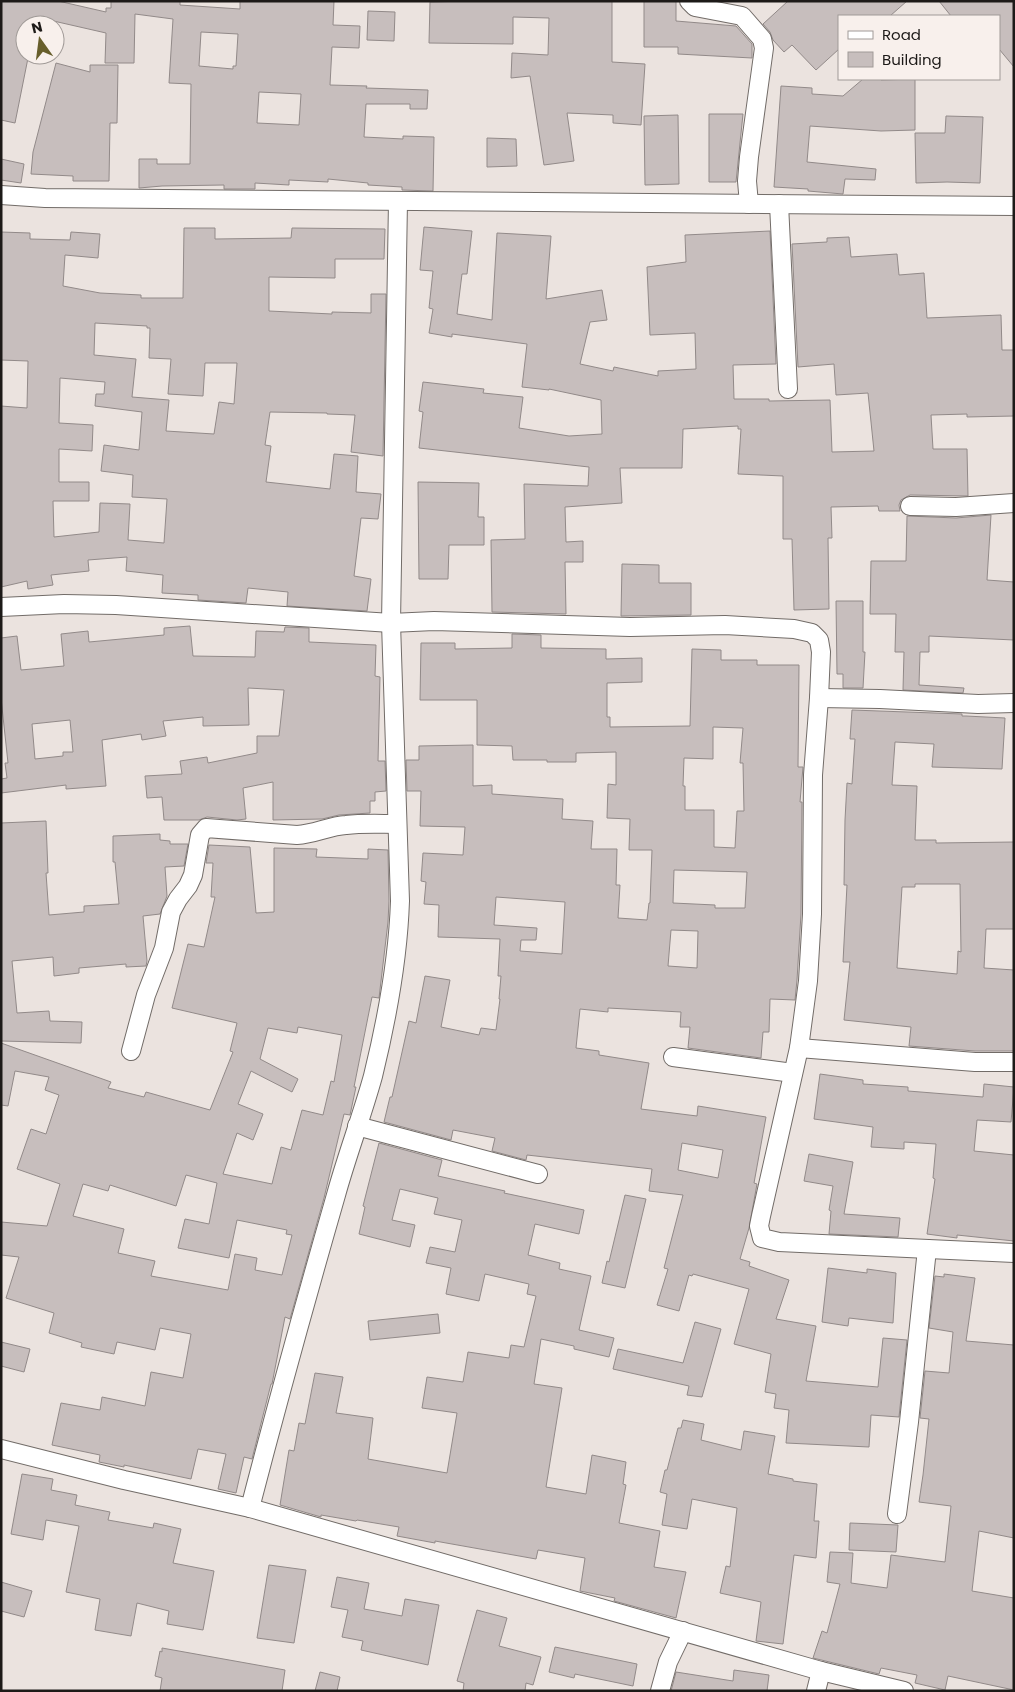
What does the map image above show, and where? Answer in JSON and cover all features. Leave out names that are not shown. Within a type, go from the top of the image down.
[{"type":"street","points":[[689,1],[695,7],[742,16],[762,39],[764,48],[748,158],[749,204]]},
{"type":"street","points":[[1,195],[45,198],[398,202],[584,201],[1014,206]]},
{"type":"street","points":[[250,1508],[299,1321],[372,1077],[386,1014],[399,928],[400,901],[391,623],[398,202]]},
{"type":"street","points":[[779,204],[788,389]]},
{"type":"street","points":[[910,506],[1014,503]]},
{"type":"street","points":[[1,607],[116,604],[391,623],[444,622],[630,627],[725,625],[794,629],[812,633],[819,640],[821,652],[820,698],[813,775],[812,914],[808,981],[800,1048],[759,1226],[762,1238],[779,1242],[1014,1253]]},
{"type":"street","points":[[820,698],[880,698],[978,704],[1014,703]]},
{"type":"street","points":[[130,1052],[146,996],[164,948],[171,912],[193,875],[202,831],[206,828],[297,835],[311,834],[346,825],[397,824]]},
{"type":"street","points":[[800,1048],[975,1062],[1014,1062]]},
{"type":"street","points":[[672,1057],[793,1073]]},
{"type":"street","points":[[357,1126],[538,1174]]},
{"type":"street","points":[[897,1514],[909,1422],[926,1249]]},
{"type":"street","points":[[1,1450],[250,1508],[821,1670],[904,1691]]},
{"type":"street","points":[[660,1691],[668,1662],[683,1631]]},
{"type":"street","points":[[816,1691],[821,1670]]},
{"type":"building","points":[[1,1],[58,1],[106,12],[106,8],[111,8],[111,1],[180,1],[180,5],[240,9],[240,1],[334,1],[333,25],[360,26],[359,48],[332,47],[330,85],[428,90],[427,109],[410,109],[410,104],[366,104],[364,137],[403,139],[403,136],[434,137],[433,191],[402,190],[402,187],[368,185],[368,183],[328,179],[328,182],[289,180],[289,185],[255,183],[255,189],[224,189],[224,185],[139,188],[139,159],[157,159],[157,164],[190,164],[191,84],[169,83],[173,19],[135,14],[134,63],[105,63],[106,33],[65,24],[65,15],[15,15],[15,65],[27,65],[15,123],[1,120]],"holes":[[[201,32],[238,34],[236,66],[233,66],[233,69],[199,66]],[[259,92],[301,94],[299,125],[257,123]]]},
{"type":"building","points":[[612,1],[612,62],[645,64],[641,125],[613,123],[613,115],[567,113],[574,161],[544,165],[530,76],[511,78],[512,53],[548,55],[549,18],[513,17],[513,44],[429,43],[430,2]]},
{"type":"building","points":[[644,1],[676,1],[676,21],[736,26],[752,44],[752,58],[678,54],[678,47],[644,47]]},
{"type":"building","points":[[788,1],[907,1],[891,15],[838,15],[838,50],[816,70],[792,45],[784,52],[773,40],[770,32],[763,24]]},
{"type":"building","points":[[939,1],[1014,1],[1014,67],[1000,50],[1000,15],[950,15]]},
{"type":"building","points":[[368,11],[395,12],[394,41],[367,40]]},
{"type":"building","points":[[55,65],[64,65],[90,72],[90,65],[118,65],[117,123],[110,123],[109,181],[73,181],[73,176],[31,174],[33,152]]},
{"type":"building","points":[[862,80],[915,80],[915,130],[881,131],[810,126],[807,162],[876,169],[875,180],[845,179],[843,194],[774,187],[781,86],[812,88],[812,94],[843,96]]},
{"type":"building","points":[[709,114],[743,114],[736,182],[709,182]]},
{"type":"building","points":[[678,115],[679,184],[645,185],[644,116]]},
{"type":"building","points":[[946,116],[983,117],[980,183],[916,183],[915,133],[945,133]]},
{"type":"building","points":[[487,138],[516,139],[517,166],[487,167]]},
{"type":"building","points":[[1,159],[24,164],[21,183],[1,180]]},
{"type":"building","points":[[424,227],[472,231],[467,274],[462,274],[457,314],[492,320],[497,233],[551,236],[546,299],[602,290],[607,320],[590,322],[580,364],[613,371],[614,367],[658,376],[658,371],[696,369],[695,333],[650,335],[647,267],[686,262],[685,235],[770,231],[776,364],[733,365],[734,399],[769,399],[769,401],[830,400],[832,452],[874,451],[868,393],[836,395],[834,364],[798,367],[792,244],[827,242],[827,238],[849,237],[851,257],[897,254],[899,275],[924,273],[927,318],[1001,315],[1002,350],[1014,350],[1014,416],[967,417],[967,414],[931,415],[933,449],[967,449],[968,496],[910,495],[901,500],[899,505],[900,511],[879,511],[878,506],[831,507],[832,538],[828,538],[829,609],[794,610],[792,539],[783,539],[783,476],[738,474],[741,429],[738,429],[738,426],[683,429],[682,468],[620,468],[622,503],[565,507],[566,542],[583,541],[583,562],[565,562],[566,614],[492,612],[491,540],[525,539],[524,484],[588,486],[589,467],[419,448],[423,412],[419,411],[423,382],[484,389],[483,393],[523,397],[519,428],[569,436],[602,434],[601,400],[549,389],[522,387],[527,344],[452,334],[452,337],[429,333],[433,309],[429,308],[433,271],[420,270]]},
{"type":"building","points":[[184,228],[215,228],[215,239],[291,238],[292,228],[385,229],[384,259],[335,259],[335,278],[269,277],[269,311],[332,314],[332,312],[371,313],[371,294],[386,294],[383,456],[351,452],[355,415],[270,412],[265,445],[271,446],[266,482],[330,489],[334,454],[358,456],[356,492],[381,494],[378,519],[361,518],[354,576],[371,579],[367,611],[287,606],[288,592],[248,588],[246,603],[198,600],[198,595],[162,593],[163,575],[126,571],[127,557],[88,560],[89,571],[51,575],[53,585],[28,589],[27,581],[1,587],[1,406],[27,408],[28,361],[1,360],[1,232],[30,233],[30,239],[70,240],[71,232],[100,234],[98,258],[65,255],[63,286],[100,293],[141,295],[141,298],[183,298]],"holes":[[[95,323],[147,326],[147,328],[150,328],[149,358],[171,359],[168,394],[203,396],[205,363],[237,363],[234,404],[219,402],[214,434],[166,431],[169,400],[132,397],[136,359],[94,355]],[[60,378],[105,382],[104,394],[96,394],[95,406],[142,412],[139,450],[104,445],[101,471],[133,475],[132,497],[167,499],[164,543],[128,540],[130,504],[100,503],[99,532],[54,537],[53,501],[89,501],[89,482],[59,482],[59,449],[92,451],[93,425],[59,423]]]},
{"type":"building","points":[[418,482],[479,483],[478,517],[484,517],[484,545],[449,545],[448,579],[419,579]]},
{"type":"building","points":[[991,515],[987,580],[1014,582],[1014,640],[929,636],[929,652],[920,652],[919,685],[964,688],[963,693],[903,690],[904,652],[895,652],[896,614],[870,614],[871,561],[906,561],[907,516],[956,518]]},
{"type":"building","points":[[622,564],[659,565],[659,583],[691,583],[691,615],[621,616]]},
{"type":"building","points":[[836,601],[863,601],[863,652],[865,652],[863,688],[843,688],[843,674],[837,674]]},
{"type":"building","points":[[190,626],[193,656],[255,657],[256,631],[284,632],[285,627],[309,628],[309,642],[376,645],[375,676],[380,677],[378,761],[385,761],[386,791],[375,792],[375,801],[370,801],[370,813],[339,815],[322,819],[273,820],[273,782],[243,788],[246,819],[207,817],[199,820],[164,820],[162,797],[147,798],[145,776],[182,774],[180,761],[207,757],[208,763],[257,753],[257,736],[279,736],[284,690],[248,688],[249,725],[203,726],[203,717],[163,721],[166,736],[142,740],[141,734],[102,740],[106,786],[66,789],[66,785],[1,793],[1,779],[7,778],[5,763],[8,763],[1,698],[1,638],[17,636],[21,670],[64,666],[61,634],[88,631],[89,642],[164,635],[164,628]],"holes":[[[70,720],[73,752],[63,752],[63,756],[35,759],[32,724]]]},
{"type":"building","points":[[512,634],[541,635],[541,648],[606,649],[606,659],[642,658],[642,682],[607,683],[607,717],[610,717],[610,727],[690,726],[692,649],[721,650],[721,660],[757,660],[757,665],[799,665],[798,767],[803,767],[800,802],[802,802],[801,914],[795,1000],[770,999],[769,1032],[763,1032],[761,1058],[688,1048],[690,1027],[680,1027],[681,1012],[608,1008],[608,1012],[580,1009],[576,1048],[599,1051],[599,1055],[649,1063],[641,1109],[697,1116],[698,1106],[766,1117],[754,1183],[757,1184],[749,1228],[740,1259],[750,1262],[749,1266],[789,1280],[776,1319],[816,1326],[806,1381],[878,1387],[883,1338],[907,1340],[899,1417],[871,1415],[869,1447],[786,1443],[789,1410],[774,1408],[776,1394],[765,1392],[771,1354],[734,1344],[749,1289],[693,1274],[692,1276],[689,1275],[679,1311],[657,1305],[668,1269],[664,1268],[683,1195],[649,1191],[652,1169],[527,1155],[526,1160],[492,1151],[495,1138],[453,1130],[451,1140],[384,1122],[390,1097],[392,1097],[409,1021],[416,1023],[425,976],[450,980],[441,1027],[479,1035],[481,1028],[496,1030],[500,999],[501,976],[498,976],[500,939],[438,937],[439,905],[424,904],[426,882],[421,881],[423,853],[463,855],[465,827],[420,826],[421,791],[407,791],[406,760],[419,760],[419,746],[473,745],[473,786],[492,785],[492,794],[563,799],[562,819],[593,821],[591,849],[617,849],[616,885],[620,885],[618,918],[647,920],[650,903],[652,850],[629,850],[630,819],[607,818],[608,784],[616,785],[616,752],[576,753],[576,762],[513,760],[512,746],[477,745],[477,700],[420,700],[421,643],[455,643],[455,649],[512,648]],"holes":[[[713,727],[743,728],[740,763],[743,763],[744,811],[737,811],[735,848],[714,847],[714,810],[685,810],[685,786],[683,786],[684,758],[713,759]],[[674,870],[747,872],[745,908],[715,908],[715,905],[673,903]],[[496,897],[565,902],[562,954],[520,951],[521,940],[536,940],[537,928],[494,925]],[[671,930],[698,931],[697,968],[668,966]],[[682,1143],[723,1150],[718,1178],[678,1170]]]},
{"type":"building","points":[[852,710],[962,714],[962,716],[1005,718],[1002,769],[932,767],[934,744],[895,742],[892,785],[917,786],[915,840],[936,840],[936,843],[1014,842],[1014,929],[986,929],[984,968],[1014,970],[1014,1051],[975,1051],[909,1046],[911,1027],[844,1020],[850,962],[843,962],[847,885],[844,885],[845,820],[847,783],[852,784],[855,739],[850,739]],"holes":[[[915,884],[960,884],[961,952],[958,951],[957,974],[897,968],[902,887],[915,887]]]},
{"type":"building","points":[[46,821],[48,873],[46,873],[49,915],[84,912],[84,906],[119,904],[115,862],[113,862],[113,836],[160,834],[160,840],[170,841],[170,844],[188,844],[184,866],[165,867],[167,896],[160,914],[143,916],[146,966],[126,967],[126,964],[79,968],[79,973],[54,976],[53,957],[12,961],[17,1013],[49,1011],[50,1021],[82,1022],[81,1043],[1,1041],[1,823]]},
{"type":"building","points":[[209,845],[250,847],[256,913],[274,912],[274,848],[317,849],[316,857],[368,859],[368,849],[388,850],[388,922],[379,998],[372,997],[350,1115],[344,1114],[324,1198],[290,1319],[285,1317],[272,1384],[252,1459],[244,1457],[236,1493],[218,1489],[226,1454],[198,1449],[191,1479],[124,1465],[124,1467],[99,1462],[100,1455],[52,1445],[61,1403],[100,1410],[102,1397],[145,1406],[151,1372],[183,1378],[191,1334],[160,1328],[155,1350],[117,1342],[114,1354],[81,1347],[82,1343],[49,1333],[54,1313],[6,1298],[19,1257],[1,1255],[1,1222],[47,1226],[60,1184],[17,1169],[31,1129],[46,1134],[59,1095],[45,1090],[49,1077],[15,1071],[8,1106],[1,1105],[1,1043],[111,1082],[108,1088],[144,1097],[146,1092],[210,1110],[233,1052],[230,1051],[237,1023],[172,1008],[188,944],[204,947],[215,897],[211,897],[213,863],[206,863]],"holes":[[[298,1027],[342,1035],[334,1082],[331,1081],[323,1115],[302,1110],[291,1150],[281,1147],[272,1184],[223,1174],[237,1133],[253,1140],[263,1114],[238,1104],[251,1071],[292,1092],[298,1079],[260,1059],[268,1028],[297,1033]],[[186,1175],[217,1183],[209,1224],[185,1219],[178,1248],[229,1258],[237,1220],[287,1230],[286,1234],[292,1235],[282,1275],[255,1270],[257,1258],[235,1254],[228,1290],[151,1276],[155,1261],[118,1253],[124,1229],[73,1216],[83,1184],[108,1191],[110,1185],[176,1206]]]},
{"type":"building","points":[[820,1074],[863,1080],[863,1084],[908,1087],[908,1091],[983,1097],[984,1084],[1014,1087],[1011,1122],[977,1120],[974,1151],[1014,1155],[1014,1241],[957,1235],[957,1238],[927,1234],[935,1179],[933,1178],[936,1144],[904,1142],[904,1149],[871,1147],[873,1127],[814,1119]]},
{"type":"building","points":[[379,1143],[442,1160],[438,1176],[505,1191],[504,1193],[584,1210],[579,1234],[535,1224],[528,1255],[560,1263],[559,1269],[591,1276],[579,1330],[614,1338],[609,1357],[574,1349],[574,1346],[541,1339],[534,1384],[562,1388],[546,1487],[586,1494],[592,1455],[626,1462],[623,1484],[626,1485],[619,1523],[660,1531],[654,1567],[686,1572],[676,1618],[614,1601],[615,1598],[580,1591],[585,1558],[538,1550],[536,1559],[435,1541],[435,1543],[397,1536],[399,1527],[321,1515],[321,1517],[280,1505],[289,1450],[294,1451],[299,1423],[305,1424],[315,1373],[343,1377],[336,1413],[373,1418],[368,1459],[447,1473],[457,1413],[422,1408],[427,1377],[463,1382],[468,1352],[509,1358],[511,1345],[524,1347],[536,1296],[527,1294],[529,1284],[485,1274],[479,1301],[446,1294],[451,1268],[426,1263],[430,1247],[455,1252],[462,1220],[434,1214],[438,1198],[400,1189],[392,1220],[415,1225],[410,1247],[359,1234],[365,1207],[363,1206]]},
{"type":"building","points":[[809,1154],[853,1162],[844,1214],[900,1218],[898,1237],[829,1234],[831,1211],[829,1210],[833,1186],[804,1181]]},
{"type":"building","points":[[625,1195],[646,1199],[625,1288],[602,1283]]},
{"type":"building","points":[[828,1268],[867,1273],[867,1269],[896,1273],[893,1323],[849,1318],[848,1326],[822,1322]]},
{"type":"building","points":[[944,1274],[975,1278],[966,1341],[1014,1345],[1014,1538],[979,1531],[972,1591],[1014,1598],[1014,1690],[948,1676],[945,1690],[915,1683],[917,1675],[881,1668],[879,1674],[813,1658],[822,1631],[827,1633],[840,1584],[827,1582],[830,1552],[853,1553],[851,1583],[887,1588],[891,1555],[945,1562],[951,1506],[919,1502],[929,1419],[920,1418],[925,1371],[949,1373],[953,1332],[929,1328],[935,1276],[944,1277]]},
{"type":"building","points":[[438,1314],[440,1333],[370,1340],[368,1321]]},
{"type":"building","points":[[695,1322],[721,1329],[702,1397],[687,1395],[689,1386],[613,1369],[618,1349],[683,1363]]},
{"type":"building","points":[[1,1342],[30,1349],[24,1372],[1,1366]]},
{"type":"building","points":[[683,1420],[704,1424],[701,1440],[741,1450],[744,1431],[775,1436],[768,1474],[793,1479],[793,1481],[817,1484],[814,1521],[819,1521],[816,1558],[794,1555],[783,1644],[756,1641],[761,1602],[720,1593],[726,1566],[730,1567],[737,1508],[692,1499],[687,1529],[662,1525],[667,1494],[660,1492],[678,1428],[681,1428]]},
{"type":"building","points":[[22,1474],[53,1479],[51,1490],[77,1495],[75,1505],[110,1512],[108,1520],[153,1528],[154,1523],[181,1529],[173,1563],[214,1571],[203,1630],[167,1624],[169,1611],[137,1603],[131,1636],[95,1630],[100,1599],[66,1592],[79,1526],[46,1520],[43,1540],[11,1534]]},
{"type":"building","points":[[850,1523],[898,1525],[896,1552],[849,1550]]},
{"type":"building","points":[[269,1565],[306,1570],[294,1643],[257,1638]]},
{"type":"building","points":[[337,1577],[369,1583],[364,1609],[402,1616],[405,1599],[439,1605],[428,1665],[361,1650],[363,1641],[342,1637],[348,1610],[331,1607]]},
{"type":"building","points":[[1,1582],[32,1591],[24,1617],[1,1611]]},
{"type":"building","points":[[477,1610],[507,1618],[499,1646],[541,1657],[533,1685],[526,1683],[525,1691],[463,1691],[464,1683],[457,1681]]},
{"type":"building","points":[[555,1647],[637,1664],[633,1686],[575,1674],[574,1678],[549,1672]]},
{"type":"building","points":[[162,1648],[285,1670],[282,1691],[160,1691],[162,1678],[155,1676]]},
{"type":"building","points":[[734,1670],[769,1675],[767,1691],[671,1691],[676,1672],[733,1681]]},
{"type":"building","points":[[320,1672],[340,1677],[337,1691],[315,1691]]}]
